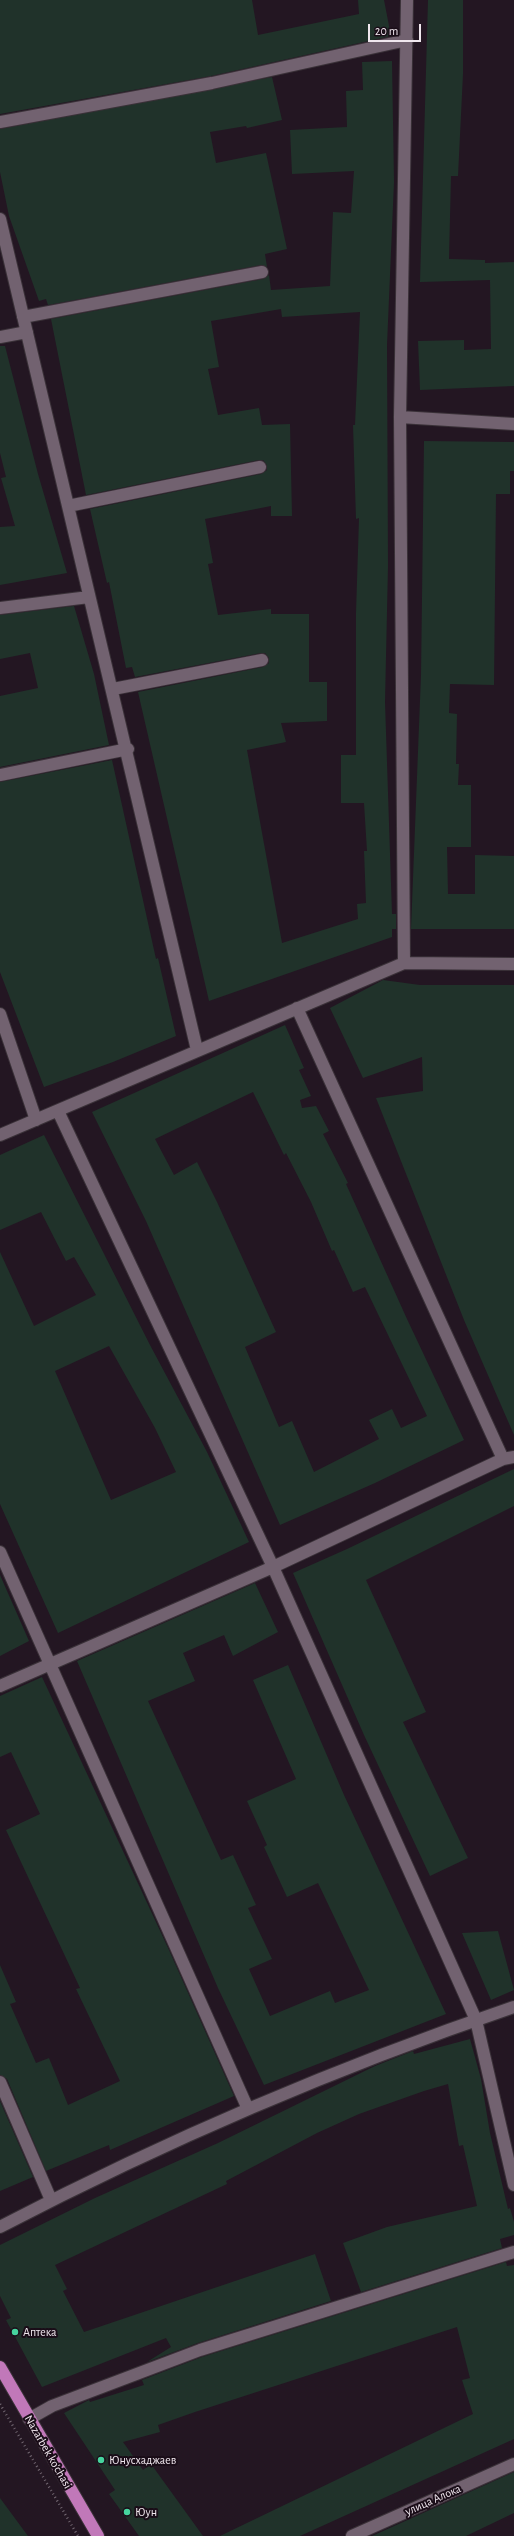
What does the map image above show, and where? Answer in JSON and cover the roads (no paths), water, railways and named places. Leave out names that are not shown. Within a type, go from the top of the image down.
[{"type":"main road","name":"Nazarbek ko'chasi","points":[[0,2367],[98,2536]]},
{"type":"street","points":[[404,963],[400,418],[407,0]]},
{"type":"street","points":[[0,122],[212,83],[407,40]]},
{"type":"street","points":[[0,219],[89,597],[128,749],[197,1050]]},
{"type":"street","points":[[23,317],[262,272]]},
{"type":"street","points":[[0,337],[27,332]]},
{"type":"street","points":[[400,418],[514,424]]},
{"type":"street","points":[[68,506],[260,467]]},
{"type":"street","points":[[0,608],[89,597]]},
{"type":"street","points":[[113,689],[262,660]]},
{"type":"street","points":[[0,775],[128,749]]},
{"type":"street","points":[[0,1135],[404,963],[514,964]]},
{"type":"street","points":[[0,1686],[273,1567],[509,1458],[297,1008]]},
{"type":"street","points":[[0,1014],[36,1120]]},
{"type":"street","points":[[58,1111],[273,1567],[476,2020],[514,2185]]},
{"type":"street","points":[[0,1552],[248,2109]]},
{"type":"street","points":[[0,2227],[51,2200],[248,2109],[476,2020],[514,2007]]},
{"type":"street","points":[[0,2082],[51,2200]]},
{"type":"street","points":[[29,2419],[52,2406],[200,2350],[514,2252]]},
{"type":"street","name":"улица Алока","points":[[352,2536],[514,2464]]},
{"type":"place","name":"Аптека","points":[[15,2332]]},
{"type":"place","name":"Юнусхаджаев","points":[[101,2460]]},
{"type":"place","name":"Юун","points":[[127,2512]]}]
